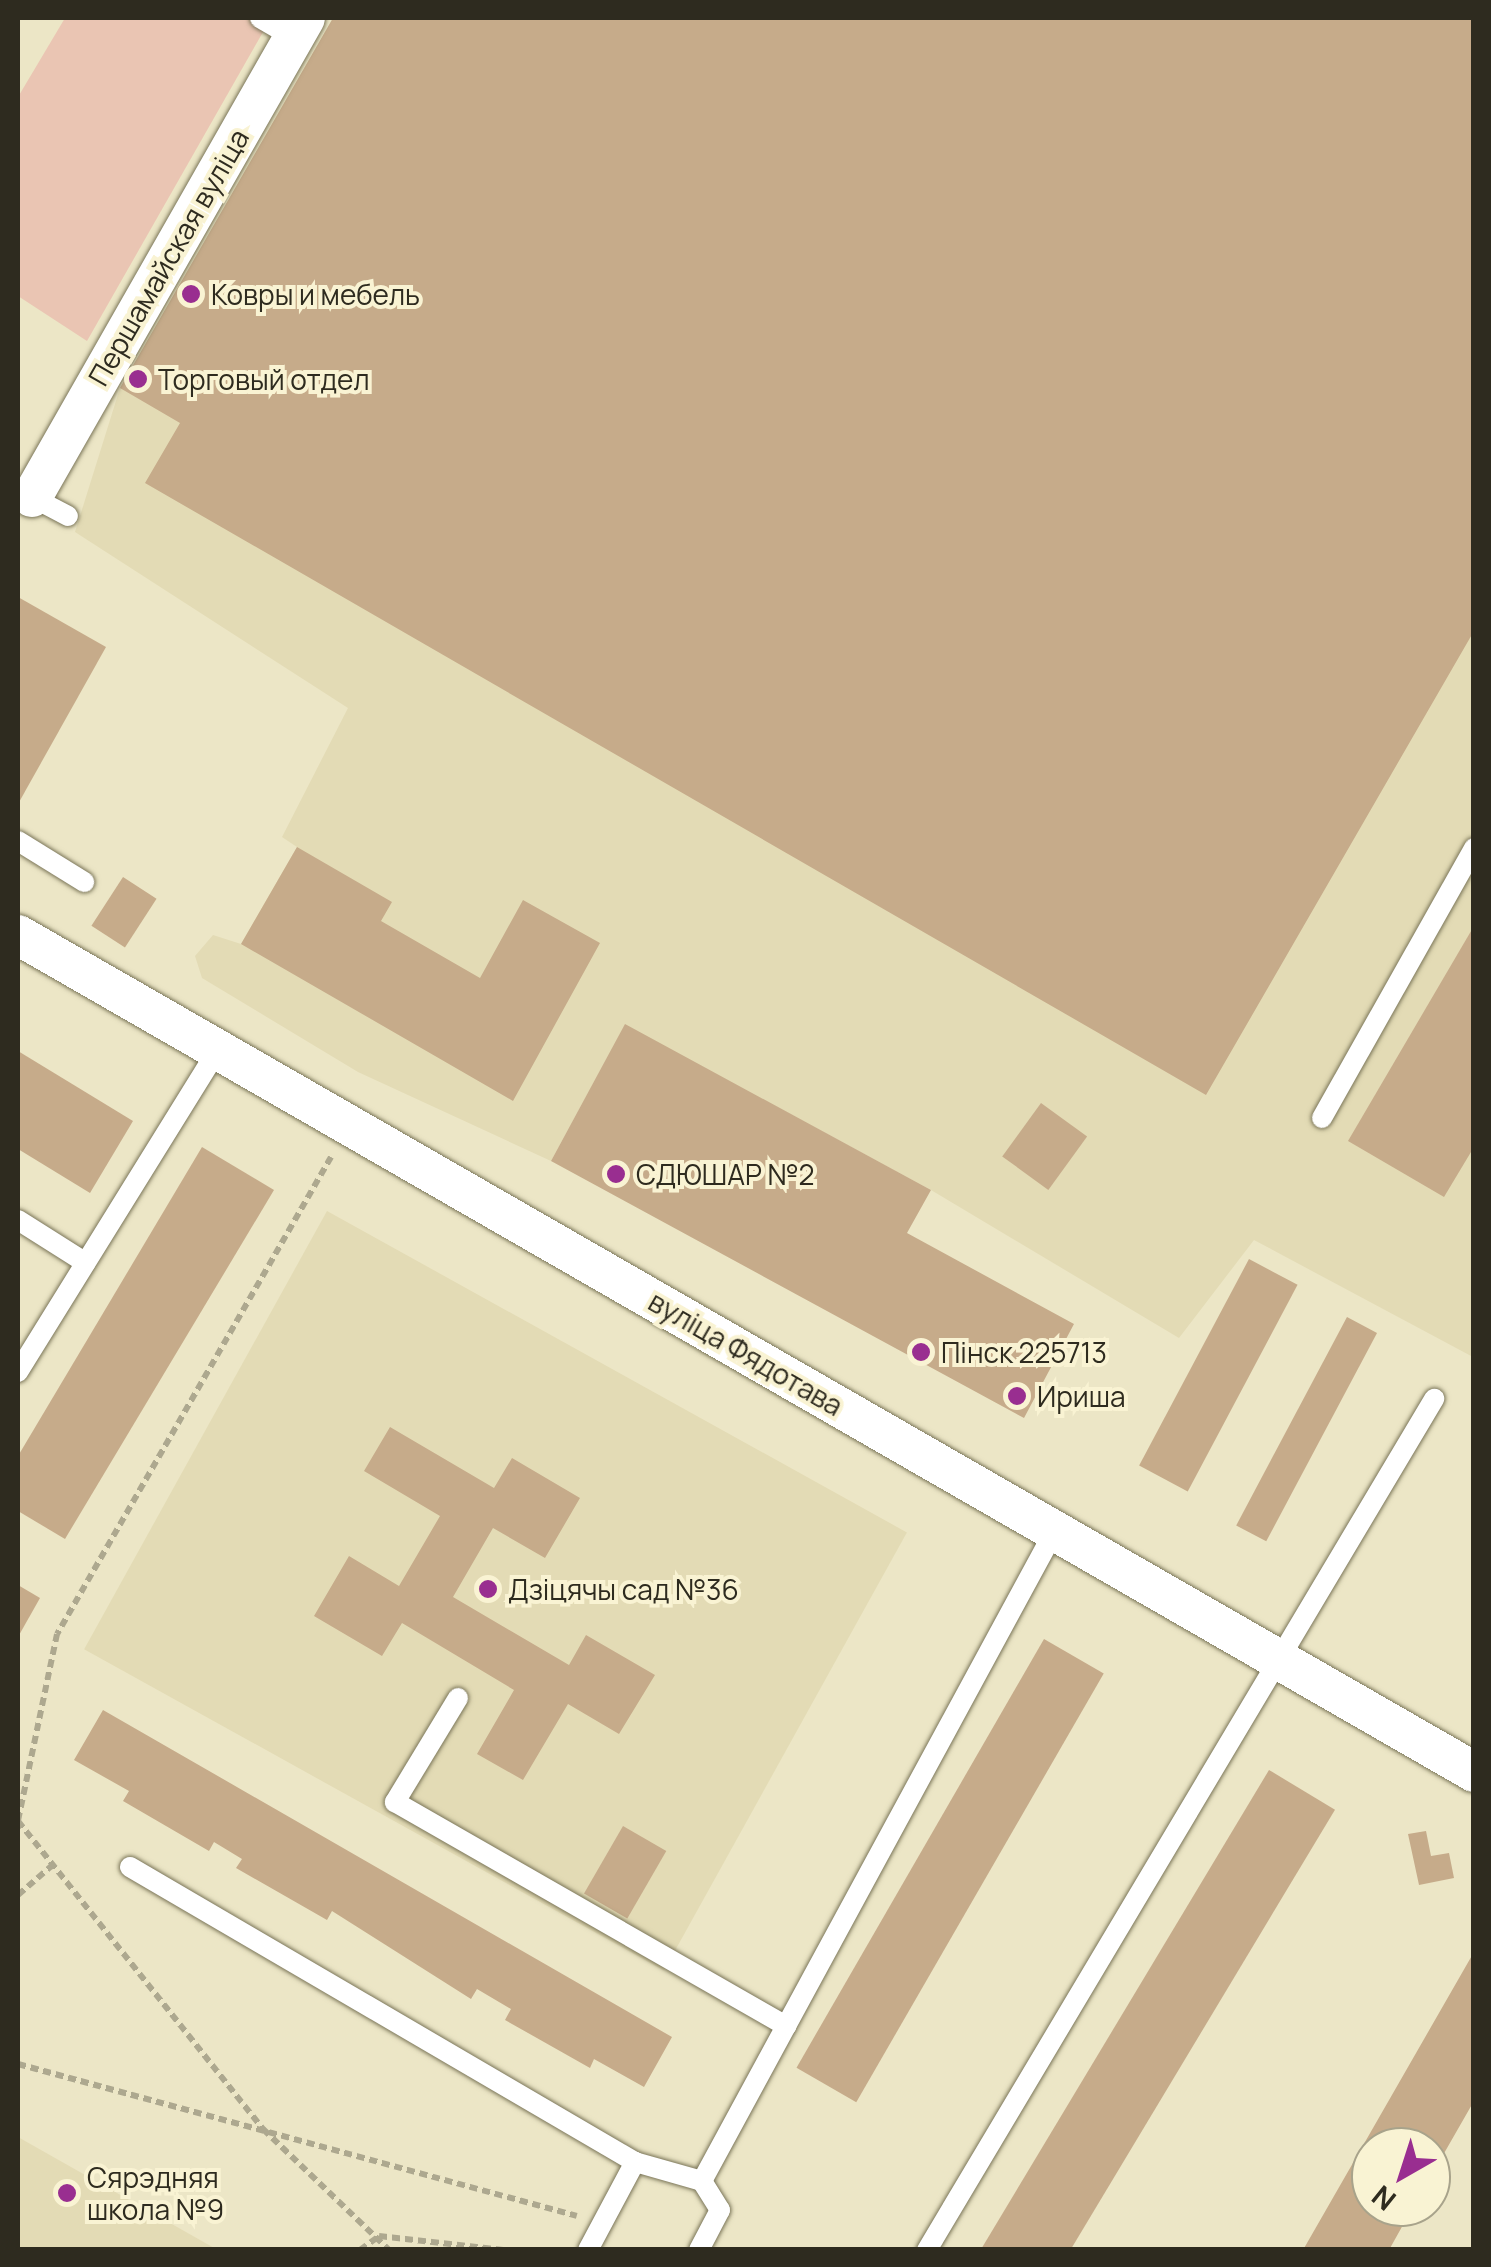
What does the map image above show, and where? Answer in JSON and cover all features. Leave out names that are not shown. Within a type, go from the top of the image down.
[{"type":"street","name":"Першамайская вуліца","points":[[25,493],[286,24]]},
{"type":"street","name":"вуліца Фядотава","points":[[18,935],[1474,1772]]},
{"type":"lane","points":[[25,493],[68,516]]},
{"type":"lane","points":[[18,841],[84,882]]},
{"type":"lane","points":[[1322,1118],[1474,848]]},
{"type":"lane","points":[[18,1372],[218,1050]]},
{"type":"lane","points":[[18,1220],[86,1263]]},
{"type":"lane","points":[[927,2250],[1434,1399]]},
{"type":"lane","points":[[702,2181],[1055,1530]]},
{"type":"lane","points":[[458,1698],[395,1802],[786,2026]]},
{"type":"lane","points":[[130,1867],[635,2162],[702,2181],[720,2210],[699,2250]]},
{"type":"lane","points":[[588,2250],[635,2162]]},
{"type":"path","points":[[350,1125],[57,1634],[18,1821],[56,1862],[263,2129],[379,2236],[389,2250]]},
{"type":"path","points":[[18,1895],[56,1862]]},
{"type":"path","points":[[18,2064],[602,2223]]},
{"type":"path","points":[[360,2250],[379,2236],[504,2250]]},
{"type":"shaded area","points":[[65,18],[271,18],[87,341],[18,296],[18,97]]},
{"type":"shaded area","points":[[333,18],[1473,18],[1473,1357],[1254,1240],[1179,1338],[931,1190],[625,1025],[551,1161],[358,1072],[202,978],[195,956],[213,935],[241,944],[297,847],[282,837],[348,708],[75,532],[120,388]]},
{"type":"shaded area","name":"Дзіцячы сад №36","points":[[327,1211],[907,1532],[664,1971],[84,1649]]},
{"type":"shaded area","name":"Сярэдняя школа №9","points":[[18,2137],[216,2249],[18,2249]]},
{"type":"building","points":[[333,18],[1474,18],[1474,631],[1206,1095],[145,483],[180,423],[120,388]]},
{"type":"building","points":[[18,597],[106,647],[18,804]]},
{"type":"building","points":[[297,847],[392,902],[381,921],[480,978],[523,900],[600,943],[513,1101],[241,944]]},
{"type":"building","points":[[123,877],[157,899],[125,947],[91,926]]},
{"type":"building","points":[[1474,926],[1474,1147],[1444,1197],[1348,1141]]},
{"type":"building","points":[[625,1024],[931,1190],[907,1233],[1074,1324],[1024,1418],[551,1161]]},
{"type":"building","points":[[18,1051],[133,1121],[90,1193],[18,1149]]},
{"type":"building","points":[[1041,1103],[1087,1137],[1048,1190],[1002,1156]]},
{"type":"building","points":[[202,1147],[274,1190],[65,1539],[18,1511],[18,1456]]},
{"type":"building","points":[[1249,1259],[1298,1285],[1188,1491],[1139,1466]]},
{"type":"building","points":[[1347,1317],[1377,1333],[1266,1541],[1236,1525]]},
{"type":"building","points":[[390,1427],[494,1488],[512,1458],[580,1498],[545,1558],[493,1528],[453,1597],[569,1665],[586,1635],[655,1675],[619,1734],[568,1704],[523,1780],[477,1754],[514,1690],[402,1623],[382,1656],[314,1616],[349,1556],[399,1586],[440,1516],[364,1471]]},
{"type":"building","points":[[18,1585],[40,1598],[18,1637]]},
{"type":"building","points":[[1044,1639],[1104,1673],[856,2102],[797,2068]]},
{"type":"building","points":[[103,1710],[672,2037],[644,2087],[594,2059],[590,2068],[505,2020],[511,2009],[477,1989],[471,1999],[332,1911],[327,1920],[236,1868],[242,1859],[214,1842],[209,1851],[123,1801],[129,1791],[74,1760]]},
{"type":"building","points":[[1269,1770],[1335,1810],[1070,2250],[981,2250]]},
{"type":"building","points":[[623,1826],[666,1851],[627,1919],[584,1894]]},
{"type":"building","points":[[1426,1831],[1431,1856],[1449,1853],[1454,1878],[1419,1885],[1408,1834]]},
{"type":"building","points":[[1474,1952],[1474,2101],[1451,2141],[1451,2127],[1374,2127]]},
{"type":"building","points":[[1351,2166],[1351,2227],[1402,2227],[1389,2250],[1303,2250]]},
{"type":"place","name":"Ковры и мебель","points":[[191,294]]},
{"type":"place","name":"Торговый отдел","points":[[138,379]]},
{"type":"place","name":"СДЮШАР №2","points":[[616,1174]]},
{"type":"place","name":"Пінск 225713","points":[[921,1352]]},
{"type":"place","name":"Ириша","points":[[1017,1396]]},
{"type":"place","name":"Дзіцячы сад №36","points":[[488,1589]]},
{"type":"place","name":"Сярэдняя школа №9","points":[[67,2193]]}]
